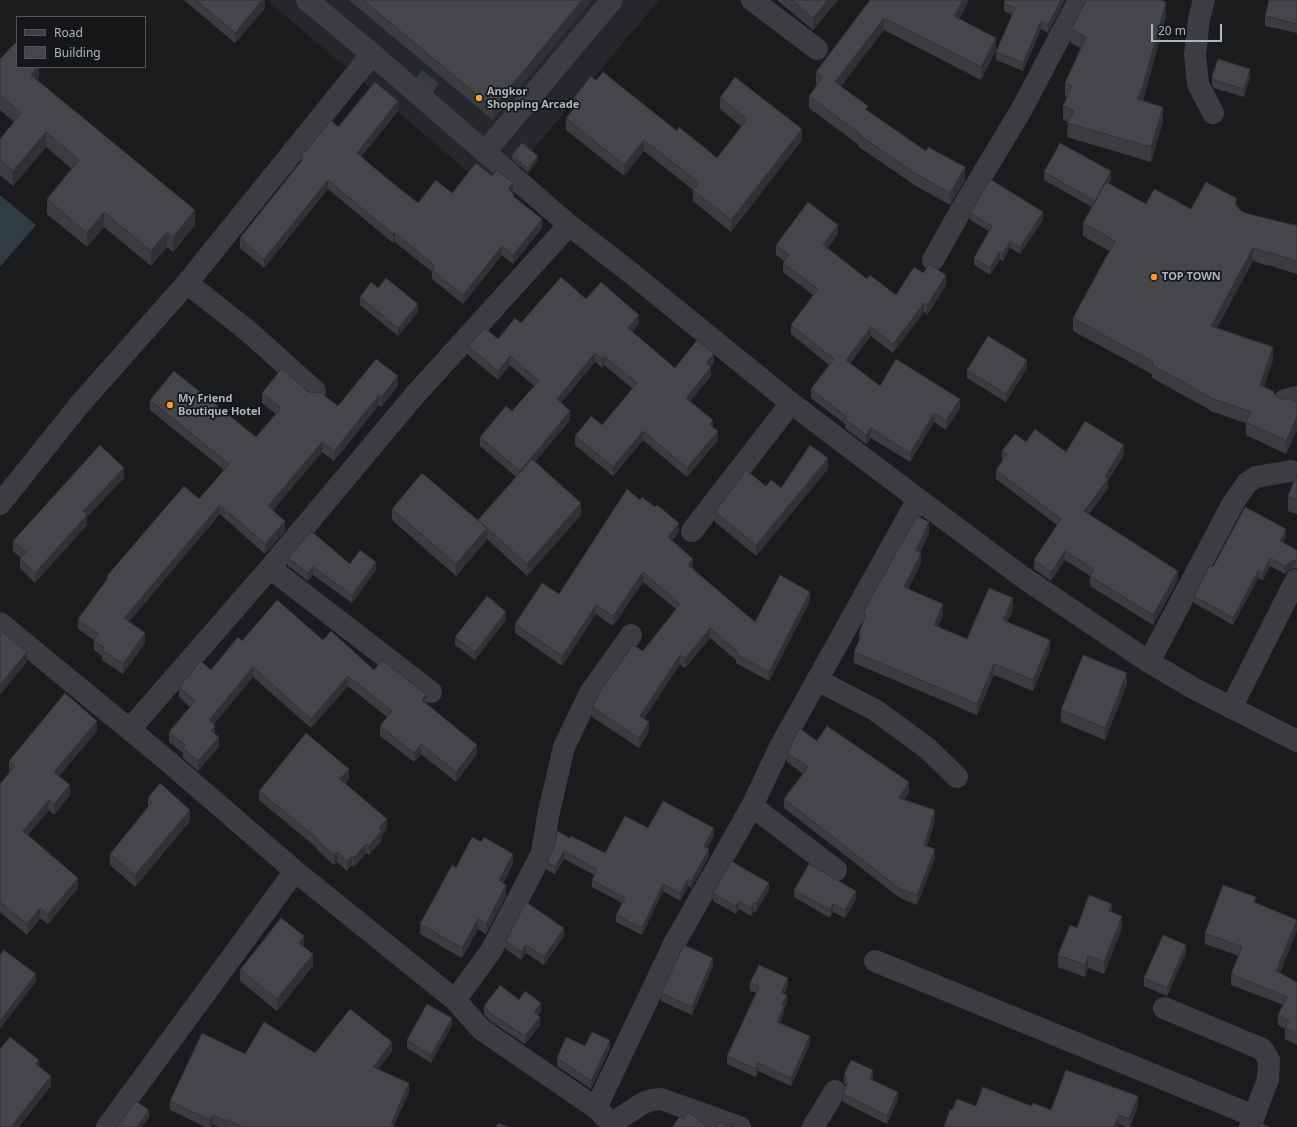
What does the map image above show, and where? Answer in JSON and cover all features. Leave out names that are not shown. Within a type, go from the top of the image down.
[{"type":"street","points":[[307,0],[372,54],[569,225],[626,269],[791,403],[918,499],[1024,578],[1150,662],[1193,688],[1297,741]]},
{"type":"street","points":[[485,152],[612,0]]},
{"type":"street","points":[[752,0],[817,49]]},
{"type":"street","points":[[933,260],[1023,107],[1079,0]]},
{"type":"street","points":[[1204,0],[1199,19],[1194,55],[1198,84],[1213,112]]},
{"type":"street","points":[[0,504],[80,404],[186,283],[372,54]]},
{"type":"street","points":[[130,729],[270,568],[414,396],[569,225]]},
{"type":"street","points":[[186,283],[248,331],[315,391]]},
{"type":"street","points":[[692,531],[791,403]]},
{"type":"street","points":[[1150,662],[1234,503],[1247,483],[1256,477],[1291,470]]},
{"type":"street","points":[[596,1108],[674,944],[752,806],[781,745],[918,499]]},
{"type":"street","points":[[270,568],[431,692]]},
{"type":"street","points":[[1231,708],[1296,580]]},
{"type":"street","points":[[0,624],[130,729],[295,871],[455,1000],[482,1030],[596,1108],[613,1125],[643,1103],[660,1099],[740,1127]]},
{"type":"street","points":[[455,1000],[491,951],[542,853],[548,816],[564,747],[590,693],[631,635]]},
{"type":"street","points":[[817,680],[875,710],[927,748],[958,777]]},
{"type":"street","points":[[752,806],[836,870]]},
{"type":"street","points":[[107,1127],[295,871]]},
{"type":"street","points":[[875,962],[1252,1122],[1268,1079],[1269,1060],[1262,1049],[1164,1008]]},
{"type":"street","points":[[813,1127],[835,1091]]},
{"type":"shaded area","name":"Angkor Shopping Arcade","points":[[267,0],[659,0],[495,195]]},
{"type":"shaded area","points":[[0,195],[36,225],[0,267]]},
{"type":"building","points":[[196,0],[262,0],[235,33]]},
{"type":"building","points":[[363,0],[582,0],[493,108]]},
{"type":"building","points":[[792,0],[828,0],[813,18]]},
{"type":"building","points":[[870,0],[963,0],[954,16],[996,38],[981,67],[884,18],[835,82],[868,106],[865,109],[926,151],[928,147],[965,167],[950,193],[916,174],[859,135],[860,134],[809,96],[823,77],[816,72]]},
{"type":"building","points":[[1005,0],[1061,0],[1048,25],[1041,21],[1023,63],[996,52],[1015,8],[1004,3]]},
{"type":"building","points":[[1086,0],[1160,0],[1166,2],[1143,86],[1137,99],[1163,107],[1151,147],[1067,123],[1074,111],[1063,106],[1072,86],[1065,83],[1086,37],[1071,29]]},
{"type":"building","points":[[1269,0],[1297,0],[1297,24],[1265,16]]},
{"type":"building","points":[[15,43],[16,68],[37,68],[31,75],[195,210],[173,237],[167,232],[151,251],[104,212],[87,233],[47,199],[79,160],[46,132],[13,171],[0,160],[0,139],[21,113],[0,95],[0,59]]},
{"type":"building","points":[[1218,59],[1250,69],[1244,89],[1214,80],[1212,77]]},
{"type":"building","points":[[603,72],[677,131],[679,127],[717,158],[747,119],[720,98],[735,77],[802,129],[731,220],[693,190],[699,183],[644,140],[624,165],[566,118],[579,102],[574,98],[591,76],[596,80]]},
{"type":"building","points":[[375,82],[398,101],[357,153],[385,177],[418,203],[436,180],[452,193],[476,163],[492,176],[497,170],[513,183],[508,189],[514,194],[513,196],[542,219],[513,255],[502,246],[463,295],[432,270],[435,266],[395,233],[393,234],[328,180],[264,259],[240,238],[303,159],[301,157],[331,120],[338,127]]},
{"type":"building","points":[[522,143],[538,156],[528,169],[512,155]]},
{"type":"building","points":[[1060,143],[1111,171],[1095,201],[1044,172]]},
{"type":"building","points":[[990,179],[1043,212],[1020,247],[1010,241],[1003,254],[1000,251],[990,268],[974,258],[992,226],[970,213]]},
{"type":"building","points":[[1106,182],[1146,204],[1154,189],[1191,209],[1206,182],[1236,198],[1236,205],[1245,213],[1297,225],[1297,261],[1253,248],[1211,326],[1273,347],[1260,385],[1273,391],[1276,396],[1281,399],[1290,399],[1297,402],[1297,417],[1286,441],[1246,422],[1251,412],[1210,398],[1152,365],[1153,362],[1073,318],[1115,241],[1083,223]]},
{"type":"building","points":[[808,202],[838,225],[823,245],[867,279],[870,275],[896,295],[914,267],[923,273],[929,264],[946,275],[927,305],[924,303],[893,344],[871,327],[846,360],[880,386],[896,359],[960,399],[946,420],[934,413],[910,453],[871,428],[866,435],[845,419],[847,417],[811,389],[834,359],[791,325],[818,289],[783,263],[789,255],[776,245]]},
{"type":"building","points":[[561,277],[586,299],[601,282],[639,315],[628,328],[675,368],[697,340],[714,354],[706,363],[711,367],[686,398],[713,420],[710,425],[718,431],[687,468],[643,431],[613,467],[575,436],[591,416],[602,425],[637,383],[604,356],[602,359],[595,353],[557,399],[570,411],[520,471],[480,437],[506,406],[512,411],[539,381],[510,356],[498,371],[468,346],[485,328],[498,339],[515,318],[521,323]]},
{"type":"building","points":[[386,278],[418,304],[398,328],[360,297],[371,282],[378,288]]},
{"type":"building","points":[[988,336],[1027,360],[1006,394],[967,370]]},
{"type":"building","points":[[376,359],[398,376],[381,397],[379,395],[334,451],[322,442],[268,506],[285,521],[265,544],[220,505],[124,618],[145,633],[123,664],[102,650],[104,648],[94,640],[98,634],[78,619],[108,578],[107,576],[184,486],[199,499],[229,464],[150,400],[174,371],[256,437],[281,408],[262,393],[282,368],[307,391],[313,393],[320,392],[338,406]]},
{"type":"building","points":[[1085,421],[1124,445],[1105,477],[1108,479],[1084,511],[1178,571],[1153,615],[1090,576],[1094,569],[1065,551],[1051,572],[1034,560],[1061,519],[996,470],[1007,454],[1002,451],[1015,434],[1026,442],[1035,429],[1066,452]]},
{"type":"building","points":[[100,445],[124,468],[83,511],[87,515],[35,573],[20,558],[26,552],[13,541]]},
{"type":"building","points":[[810,445],[828,458],[756,545],[715,512],[746,470],[766,486],[771,480],[781,488]]},
{"type":"building","points":[[532,459],[581,503],[527,564],[478,520]]},
{"type":"building","points":[[422,473],[487,528],[456,564],[392,509]]},
{"type":"building","points":[[1297,474],[1297,500],[1288,496]]},
{"type":"building","points":[[627,489],[640,500],[642,497],[655,507],[657,505],[679,523],[668,537],[693,559],[688,565],[755,622],[780,575],[810,592],[769,672],[736,654],[737,651],[710,628],[685,659],[680,655],[640,716],[649,722],[639,738],[592,707],[601,690],[633,645],[643,651],[680,604],[643,572],[613,616],[596,605],[562,656],[515,624],[542,583],[559,594]]},
{"type":"building","points":[[1245,507],[1286,529],[1280,541],[1297,550],[1297,561],[1295,560],[1290,562],[1285,566],[1270,558],[1263,573],[1258,571],[1233,618],[1194,596],[1210,565],[1213,567]]},
{"type":"building","points":[[917,516],[929,522],[916,550],[921,553],[904,587],[943,604],[934,625],[967,639],[989,588],[1013,598],[1003,620],[1050,640],[1033,680],[994,664],[977,704],[854,652],[862,634],[859,633],[866,614],[863,612]]},
{"type":"building","points":[[311,531],[350,564],[360,550],[376,562],[352,595],[313,567],[308,573],[288,558]]},
{"type":"building","points":[[487,596],[506,612],[475,652],[455,637]]},
{"type":"building","points":[[277,600],[323,640],[331,631],[374,670],[382,660],[426,694],[422,700],[477,745],[456,772],[421,744],[414,753],[380,726],[392,711],[348,676],[311,719],[253,667],[209,720],[215,726],[211,731],[219,737],[198,761],[183,748],[185,745],[169,732],[195,701],[179,687],[201,661],[211,670],[238,637],[242,641]]},
{"type":"building","points":[[0,630],[27,652],[0,685]]},
{"type":"building","points":[[1083,655],[1127,673],[1105,728],[1061,710]]},
{"type":"building","points":[[65,693],[97,721],[54,772],[70,785],[54,804],[49,800],[23,831],[78,878],[48,914],[40,908],[27,924],[0,902],[0,784],[15,766],[9,761]]},
{"type":"building","points":[[827,726],[909,782],[899,798],[935,810],[924,845],[935,849],[917,895],[900,889],[784,799],[808,767],[787,753],[799,728],[817,741]]},
{"type":"building","points":[[306,733],[349,769],[340,779],[387,819],[379,828],[382,830],[369,846],[366,844],[354,858],[352,856],[347,861],[337,852],[334,855],[317,840],[318,839],[259,791]]},
{"type":"building","points":[[160,783],[190,810],[135,875],[110,854],[152,802],[148,798]]},
{"type":"building","points":[[663,801],[714,828],[704,846],[709,849],[691,881],[688,879],[680,893],[663,884],[642,928],[616,915],[625,898],[592,880],[597,869],[564,851],[555,867],[547,862],[554,848],[557,831],[570,838],[571,836],[605,853],[625,816],[648,828]]},
{"type":"building","points":[[472,837],[481,842],[484,837],[513,854],[499,880],[506,885],[486,924],[478,919],[462,948],[420,924],[452,865],[456,868]]},
{"type":"building","points":[[731,861],[769,883],[756,904],[754,903],[751,908],[739,901],[736,906],[713,893]]},
{"type":"building","points":[[809,864],[856,891],[845,910],[833,904],[830,910],[794,890]]},
{"type":"building","points":[[1223,885],[1256,897],[1254,902],[1297,920],[1276,971],[1297,982],[1297,1034],[1285,1028],[1289,1021],[1278,1015],[1287,997],[1231,974],[1242,947],[1205,933]]},
{"type":"building","points":[[1089,895],[1112,904],[1109,911],[1122,916],[1104,962],[1088,956],[1085,965],[1058,955],[1070,925],[1077,928]]},
{"type":"building","points":[[526,902],[564,928],[544,957],[526,945],[521,952],[506,941]]},
{"type":"building","points":[[281,918],[304,936],[299,943],[313,954],[277,999],[240,970]]},
{"type":"building","points":[[1163,935],[1186,945],[1167,988],[1144,978]]},
{"type":"building","points":[[684,945],[713,958],[692,1007],[661,993]]},
{"type":"building","points":[[4,950],[36,974],[0,1021],[0,955]]},
{"type":"building","points":[[759,965],[788,978],[781,993],[787,995],[782,1005],[784,1006],[777,1022],[810,1036],[791,1078],[758,1063],[756,1069],[727,1056],[759,987],[750,983]]},
{"type":"building","points":[[500,985],[519,1000],[525,991],[541,1003],[534,1012],[540,1017],[525,1036],[490,1013],[484,1006]]},
{"type":"building","points":[[427,1004],[452,1018],[431,1055],[407,1040]]},
{"type":"building","points":[[350,1009],[392,1042],[373,1067],[409,1083],[391,1124],[394,1125],[394,1127],[242,1127],[226,1119],[225,1121],[213,1115],[210,1120],[170,1101],[202,1033],[245,1054],[264,1022],[315,1053]]},
{"type":"building","points":[[592,1032],[610,1040],[591,1081],[557,1058],[566,1037],[585,1046]]},
{"type":"building","points":[[10,1037],[39,1060],[36,1064],[51,1076],[11,1127],[0,1127],[0,1049]]},
{"type":"building","points":[[851,1060],[873,1070],[870,1079],[898,1092],[887,1116],[843,1094],[847,1084],[846,1077],[844,1075]]},
{"type":"building","points":[[1066,1070],[1138,1096],[1129,1119],[1119,1115],[1114,1127],[944,1127],[950,1109],[952,1110],[957,1099],[976,1106],[983,1087],[1031,1106],[1033,1103],[1051,1110]]},
{"type":"building","points":[[136,1101],[149,1110],[137,1127],[116,1127]]},
{"type":"building","points":[[688,1112],[708,1127],[672,1127],[680,1116],[683,1119]]},
{"type":"building","points":[[718,1122],[734,1127],[716,1127]]},
{"type":"building","points":[[498,1123],[508,1127],[496,1127]]},
{"type":"building","points":[[1260,1123],[1270,1127],[1258,1127]]},
{"type":"tunnel","points":[[417,94],[454,48]]},
{"type":"place","name":"Angkor Shopping Arcade","points":[[479,98]]},
{"type":"place","name":"TOP TOWN","points":[[1154,277]]},
{"type":"place","name":"My Friend Boutique Hotel","points":[[170,405]]}]
